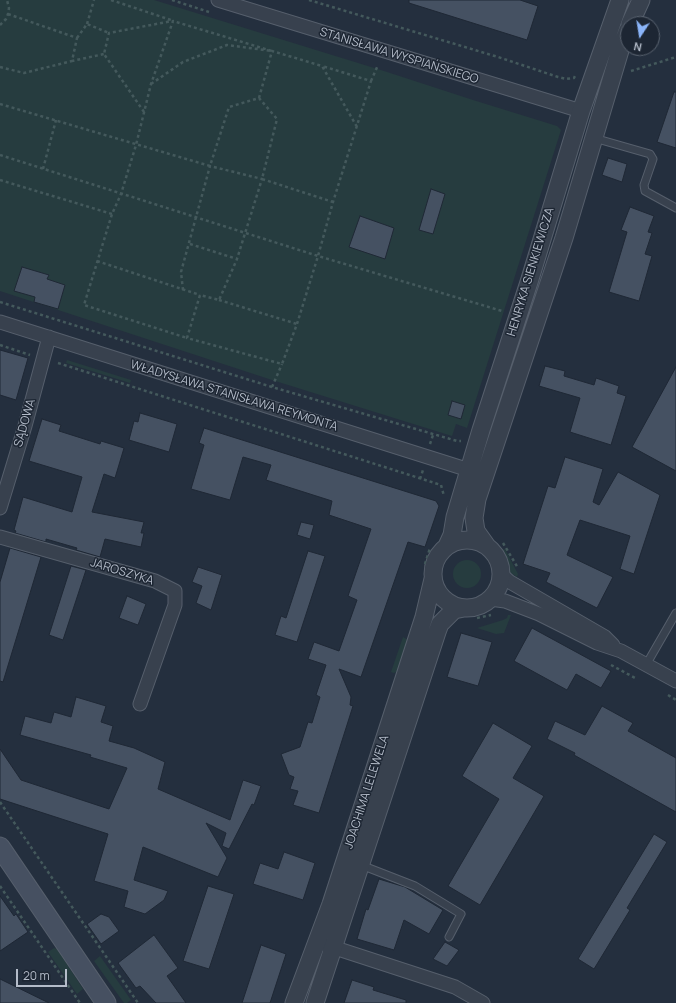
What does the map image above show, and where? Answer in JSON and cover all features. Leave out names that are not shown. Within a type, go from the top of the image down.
[{"type":"main road","points":[[0,847],[106,1003]]},
{"type":"street","name":"STANISŁAWA WYSPIAŃSKIEGO","points":[[218,0],[581,111]]},
{"type":"street","name":"HENRYKA SIENKIEWICZA","points":[[439,545],[452,535],[455,516],[581,111],[620,0]]},
{"type":"street","points":[[634,16],[641,0]]},
{"type":"street","name":"HENRYKA SIENKIEWICZA","points":[[486,546],[476,532],[474,518],[477,499],[555,267],[620,50]]},
{"type":"street","name":"WŁADYSŁAWA STANISŁAWA REYMONTA","points":[[0,322],[468,474]]},
{"type":"street","name":"SĄDOWA","points":[[0,508],[25,426],[49,338]]},
{"type":"street","name":"JAROSZYKA","points":[[0,537],[155,581],[175,591],[174,605],[140,704]]},
{"type":"street","points":[[502,574],[498,588],[490,599],[468,614],[443,598],[436,589],[429,572],[433,569],[436,559],[442,550],[439,545],[462,540],[474,540],[486,546],[494,553],[498,559],[502,574],[510,582],[605,637],[621,651]]},
{"type":"street","name":"JOACHIMA LELEWELA","points":[[294,1003],[331,904],[424,617],[429,572]]},
{"type":"street","points":[[490,599],[505,601],[539,614],[597,643],[621,651],[676,681]]},
{"type":"street","name":"JOACHIMA LELEWELA","points":[[315,1003],[440,624],[454,610],[468,614]]},
{"type":"street","points":[[316,942],[455,987],[483,1003]]},
{"type":"lane","points":[[594,138],[650,154],[653,159],[644,185],[646,191],[676,208]]},
{"type":"lane","points":[[646,665],[676,613]]},
{"type":"lane","points":[[361,866],[414,886],[461,914],[449,937]]},
{"type":"path","points":[[0,25],[6,19],[8,14],[9,8],[7,0]]},
{"type":"path","points":[[72,61],[77,38],[86,24],[94,0]]},
{"type":"path","points":[[111,0],[371,81]]},
{"type":"path","points":[[172,0],[216,14]]},
{"type":"path","points":[[309,0],[498,57],[558,77],[566,79],[574,78],[576,74]]},
{"type":"path","points":[[8,14],[77,38]]},
{"type":"path","points":[[86,24],[109,33],[173,20]]},
{"type":"path","points":[[173,20],[151,84],[136,145],[112,214],[84,305],[187,338],[282,364]]},
{"type":"path","points":[[109,33],[104,54],[144,113]]},
{"type":"path","points":[[151,84],[183,62],[227,45],[272,51]]},
{"type":"path","points":[[259,98],[272,51]]},
{"type":"path","points":[[0,67],[24,73],[104,54]]},
{"type":"path","points":[[627,72],[676,57]]},
{"type":"path","points":[[272,387],[297,324],[333,202],[371,81],[378,64],[371,62]]},
{"type":"path","points":[[322,66],[357,127]]},
{"type":"path","points":[[183,290],[182,272],[210,166],[230,107],[259,98]]},
{"type":"path","points":[[219,300],[237,259],[246,232],[262,180],[276,119],[259,98]]},
{"type":"path","points":[[0,104],[333,202]]},
{"type":"path","points":[[43,169],[56,120]]},
{"type":"path","points":[[0,155],[318,256],[509,313]]},
{"type":"path","points":[[0,180],[112,214]]},
{"type":"path","points":[[190,244],[237,259]]},
{"type":"path","points":[[97,261],[183,290],[297,324]]},
{"type":"path","points":[[187,338],[200,295]]},
{"type":"path","points":[[0,302],[272,387],[457,442],[462,441]]},
{"type":"path","points":[[0,345],[440,485],[446,502]]},
{"type":"path","points":[[429,572],[439,545]]},
{"type":"path","points":[[468,614],[497,614],[514,612],[516,605]]},
{"type":"path","points":[[0,802],[138,1003]]},
{"type":"path","points":[[0,886],[80,1003]]},
{"type":"green space","points":[[0,0],[154,0],[557,126],[561,130],[467,428],[456,424],[452,436],[272,380],[0,291]]},
{"type":"green space","points":[[67,360],[131,380],[130,383],[66,363]]},
{"type":"green space","points":[[505,549],[518,574],[517,577],[511,573],[508,567],[502,550]]},
{"type":"green space","points":[[467,560],[477,564],[481,574],[477,584],[467,588],[457,584],[453,574],[457,564]]},
{"type":"green space","points":[[508,615],[511,615],[504,633],[496,634],[477,628],[503,620],[507,618]]},
{"type":"green space","points":[[403,637],[408,640],[400,667],[398,667],[399,671],[394,673],[391,672]]},
{"type":"green space","points":[[54,948],[57,949],[83,989],[77,994],[48,952]]},
{"type":"green space","points":[[100,956],[131,1000],[127,1003],[124,1003],[94,961]]},
{"type":"building","points":[[409,0],[520,0],[538,6],[527,40],[409,3]]},
{"type":"building","points":[[674,92],[676,92],[676,148],[657,142]]},
{"type":"building","points":[[608,158],[627,164],[622,182],[602,175]]},
{"type":"building","points":[[431,189],[445,194],[433,234],[419,230]]},
{"type":"building","points":[[630,207],[654,216],[648,232],[652,233],[645,254],[652,256],[639,301],[609,292],[627,232],[621,230]]},
{"type":"building","points":[[360,216],[394,228],[385,259],[349,247]]},
{"type":"building","points":[[22,267],[49,275],[47,279],[65,285],[58,309],[34,302],[35,297],[14,291]]},
{"type":"building","points":[[0,350],[28,358],[16,400],[0,395]]},
{"type":"building","points":[[545,366],[565,371],[564,376],[594,385],[596,378],[619,386],[617,393],[626,396],[611,445],[570,432],[580,398],[539,386]]},
{"type":"building","points":[[676,367],[676,471],[632,447]]},
{"type":"building","points":[[452,401],[465,405],[461,419],[448,415]]},
{"type":"building","points":[[140,413],[177,424],[169,452],[129,440],[134,421],[138,422]]},
{"type":"building","points":[[42,419],[61,425],[59,431],[100,444],[101,441],[124,448],[115,478],[104,474],[92,512],[144,522],[141,533],[144,533],[141,547],[105,539],[100,557],[76,550],[77,548],[46,539],[46,542],[15,533],[16,531],[14,530],[23,497],[72,512],[82,477],[29,461]]},
{"type":"building","points":[[204,428],[436,501],[439,506],[425,547],[408,542],[361,677],[339,669],[351,697],[350,705],[353,706],[319,813],[293,805],[298,791],[290,789],[294,777],[289,775],[281,754],[300,747],[308,722],[312,723],[320,697],[316,695],[326,665],[308,659],[314,642],[339,651],[357,600],[348,596],[371,529],[329,515],[332,501],[266,480],[271,465],[243,457],[230,500],[191,489],[204,445],[199,443]]},
{"type":"building","points":[[565,457],[603,469],[593,502],[599,505],[618,472],[660,495],[634,574],[620,569],[630,536],[580,520],[567,555],[613,577],[597,608],[546,582],[550,573],[523,564],[548,486],[555,488]]},
{"type":"building","points":[[301,522],[314,525],[310,539],[297,535]]},
{"type":"building","points":[[10,548],[41,557],[3,682],[0,681],[0,582]]},
{"type":"building","points":[[308,551],[325,556],[297,642],[275,635],[281,616],[286,618]]},
{"type":"building","points":[[71,566],[86,570],[63,640],[49,635]]},
{"type":"building","points":[[198,567],[222,575],[211,610],[196,603],[202,586],[192,582]]},
{"type":"building","points":[[127,596],[146,604],[138,625],[119,618]]},
{"type":"building","points":[[532,628],[611,671],[601,688],[576,674],[567,690],[514,661]]},
{"type":"building","points":[[461,633],[492,642],[478,686],[447,677]]},
{"type":"building","points":[[76,697],[106,706],[101,722],[113,726],[109,741],[134,748],[165,762],[158,789],[230,820],[243,780],[261,786],[254,805],[252,804],[229,849],[222,846],[226,833],[206,823],[227,858],[218,877],[143,847],[134,880],[168,891],[164,900],[145,914],[124,907],[128,891],[94,881],[108,834],[0,799],[0,749],[21,780],[109,809],[127,768],[90,757],[91,755],[20,735],[25,716],[51,723],[54,712],[71,717]]},
{"type":"building","points":[[602,706],[633,723],[628,731],[676,758],[676,812],[574,755],[575,753],[547,739],[555,721],[585,735]]},
{"type":"building","points":[[493,723],[532,746],[513,778],[544,796],[480,905],[448,886],[499,799],[462,776]]},
{"type":"building","points":[[654,834],[667,842],[627,908],[630,910],[594,969],[578,959]]},
{"type":"building","points":[[284,852],[315,863],[303,900],[253,884],[260,863],[278,869]]},
{"type":"building","points":[[379,879],[405,887],[443,910],[429,934],[404,920],[394,950],[357,939],[366,909],[368,910]]},
{"type":"building","points":[[208,886],[234,894],[209,969],[183,961]]},
{"type":"building","points":[[0,896],[14,916],[16,914],[28,932],[0,951]]},
{"type":"building","points":[[101,914],[109,917],[119,931],[101,944],[87,924]]},
{"type":"building","points":[[154,935],[178,968],[167,976],[186,1003],[156,1003],[140,986],[136,988],[118,963]]},
{"type":"building","points":[[445,942],[459,950],[447,966],[433,959]]},
{"type":"building","points":[[261,945],[286,954],[270,1003],[242,1003]]},
{"type":"building","points":[[0,979],[49,1003],[0,1003]]},
{"type":"building","points":[[352,980],[374,987],[373,990],[406,1000],[406,1003],[344,1003]]}]
